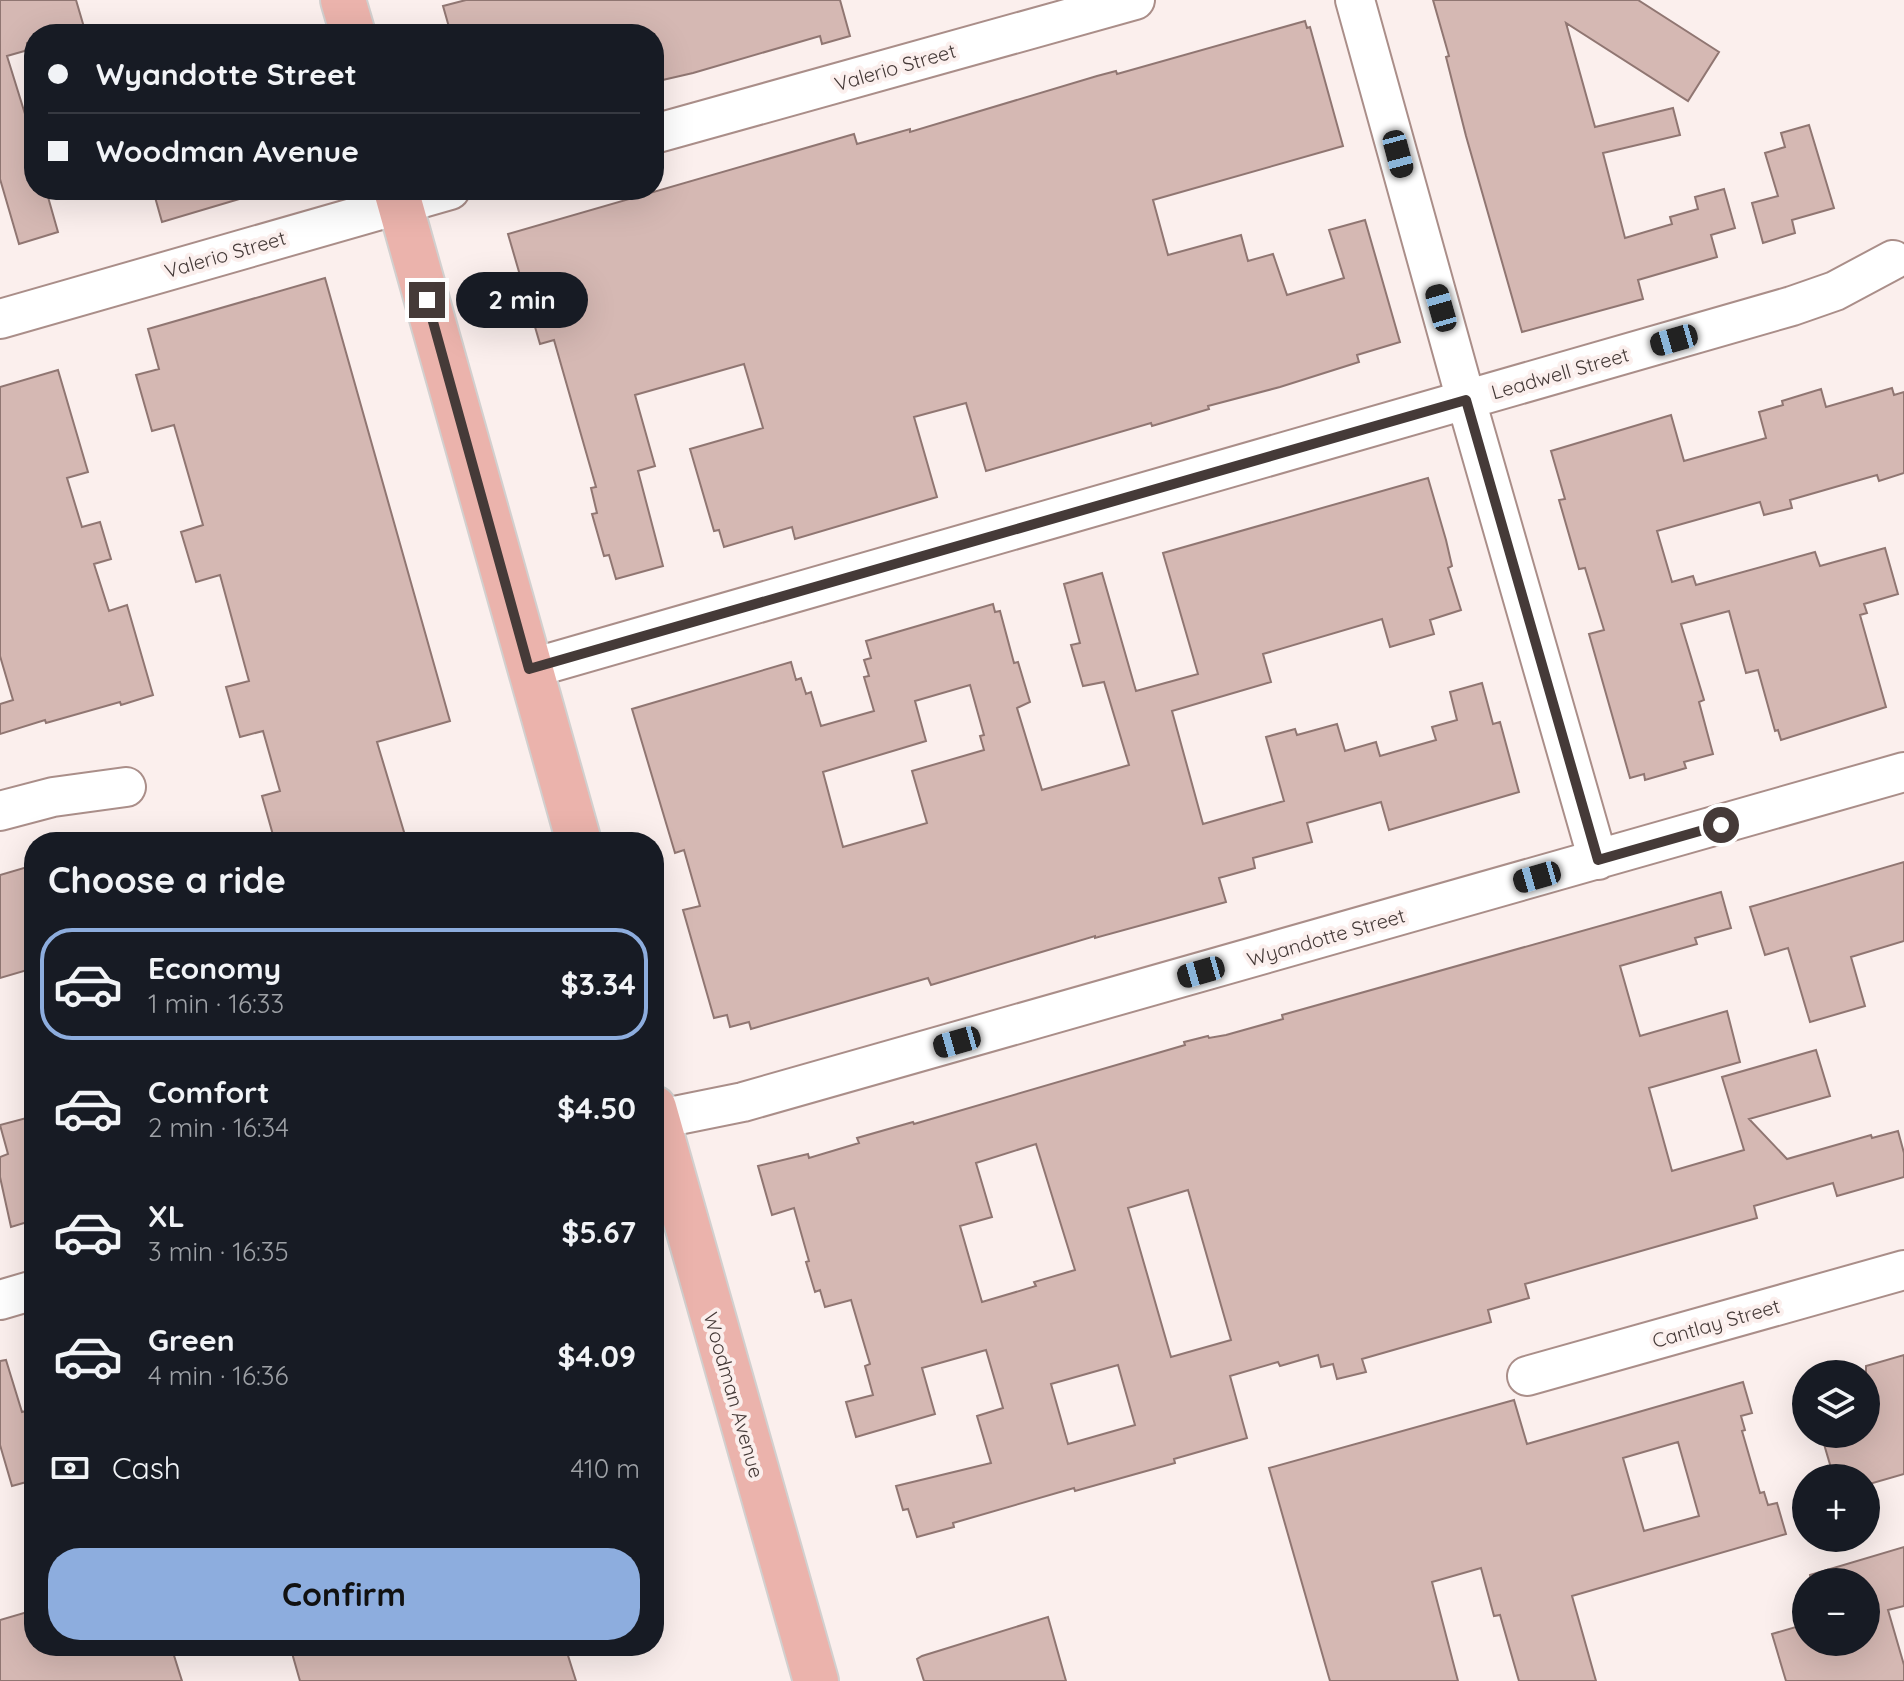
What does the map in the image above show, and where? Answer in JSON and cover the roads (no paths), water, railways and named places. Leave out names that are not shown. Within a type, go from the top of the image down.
[{"type":"main road","points":[[343,0],[350,24]]},
{"type":"main road","points":[[399,200],[576,832]]},
{"type":"main road","name":"Woodman Avenue","points":[[664,1148],[816,1681]]},
{"type":"street","name":"Valerio Street","points":[[664,131],[1135,0]]},
{"type":"street","points":[[1355,0],[1598,860]]},
{"type":"street","name":"Valerio Street","points":[[0,319],[388,200]]},
{"type":"street","name":"Leadwell Street","points":[[529,669],[1792,306],[1835,291],[1893,260]]},
{"type":"street","name":"Wyandotte Street","points":[[664,1115],[743,1102],[1904,772]]},
{"type":"street","points":[[0,811],[53,797],[126,787]]},
{"type":"street","name":"Cantlay Street","points":[[1527,1376],[1904,1270]]},
{"type":"street","points":[[0,1300],[24,1293]]}]
